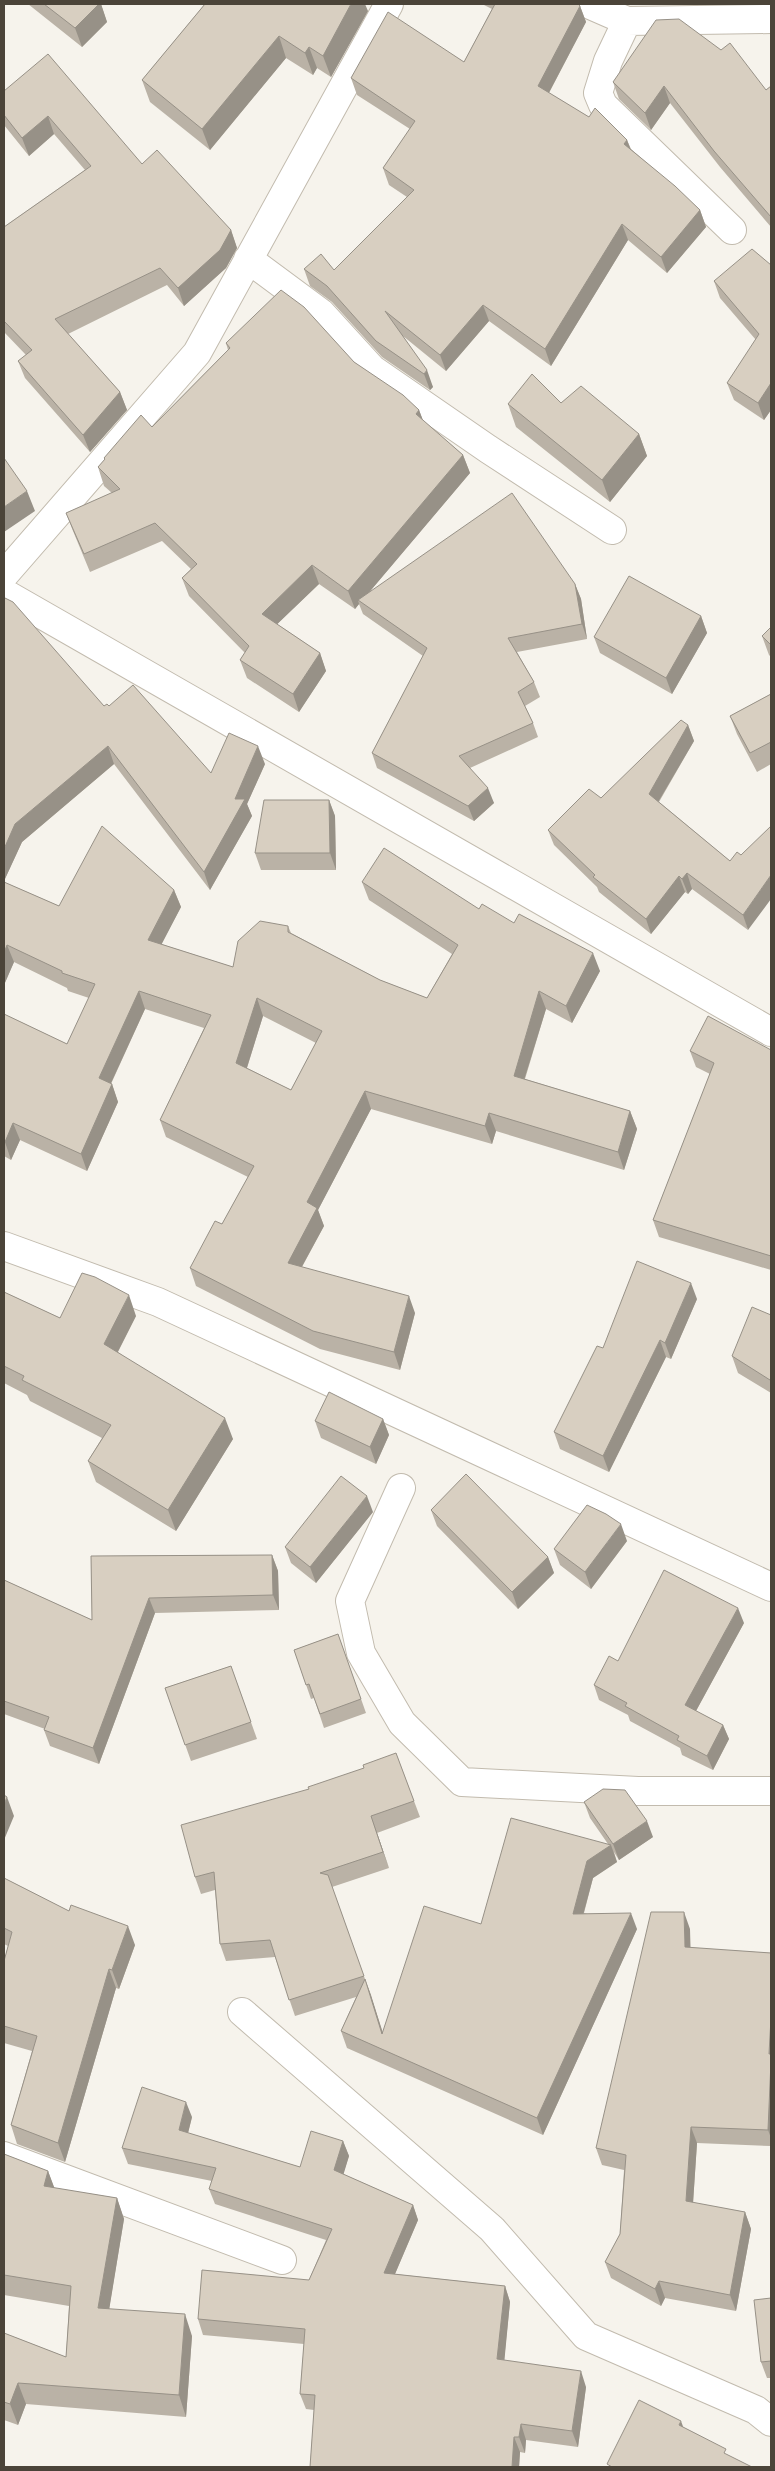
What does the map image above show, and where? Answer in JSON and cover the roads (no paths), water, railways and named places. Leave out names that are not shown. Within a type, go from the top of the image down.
[{"type":"street","points":[[4,575],[197,353],[389,4]]},
{"type":"street","points":[[588,4],[627,21],[771,18]]},
{"type":"street","points":[[627,21],[608,61],[598,93],[602,105],[732,230]]},
{"type":"street","points":[[248,259],[321,313],[372,369],[488,449],[612,530]]},
{"type":"street","points":[[4,593],[771,1032]]},
{"type":"street","points":[[4,1246],[158,1302],[771,1587]]},
{"type":"street","points":[[401,1488],[350,1602],[361,1653],[402,1723],[462,1782],[638,1791],[771,1791]]},
{"type":"street","points":[[242,2012],[492,2229],[586,2336],[756,2410],[771,2422]]},
{"type":"street","points":[[4,2156],[282,2260]]}]
